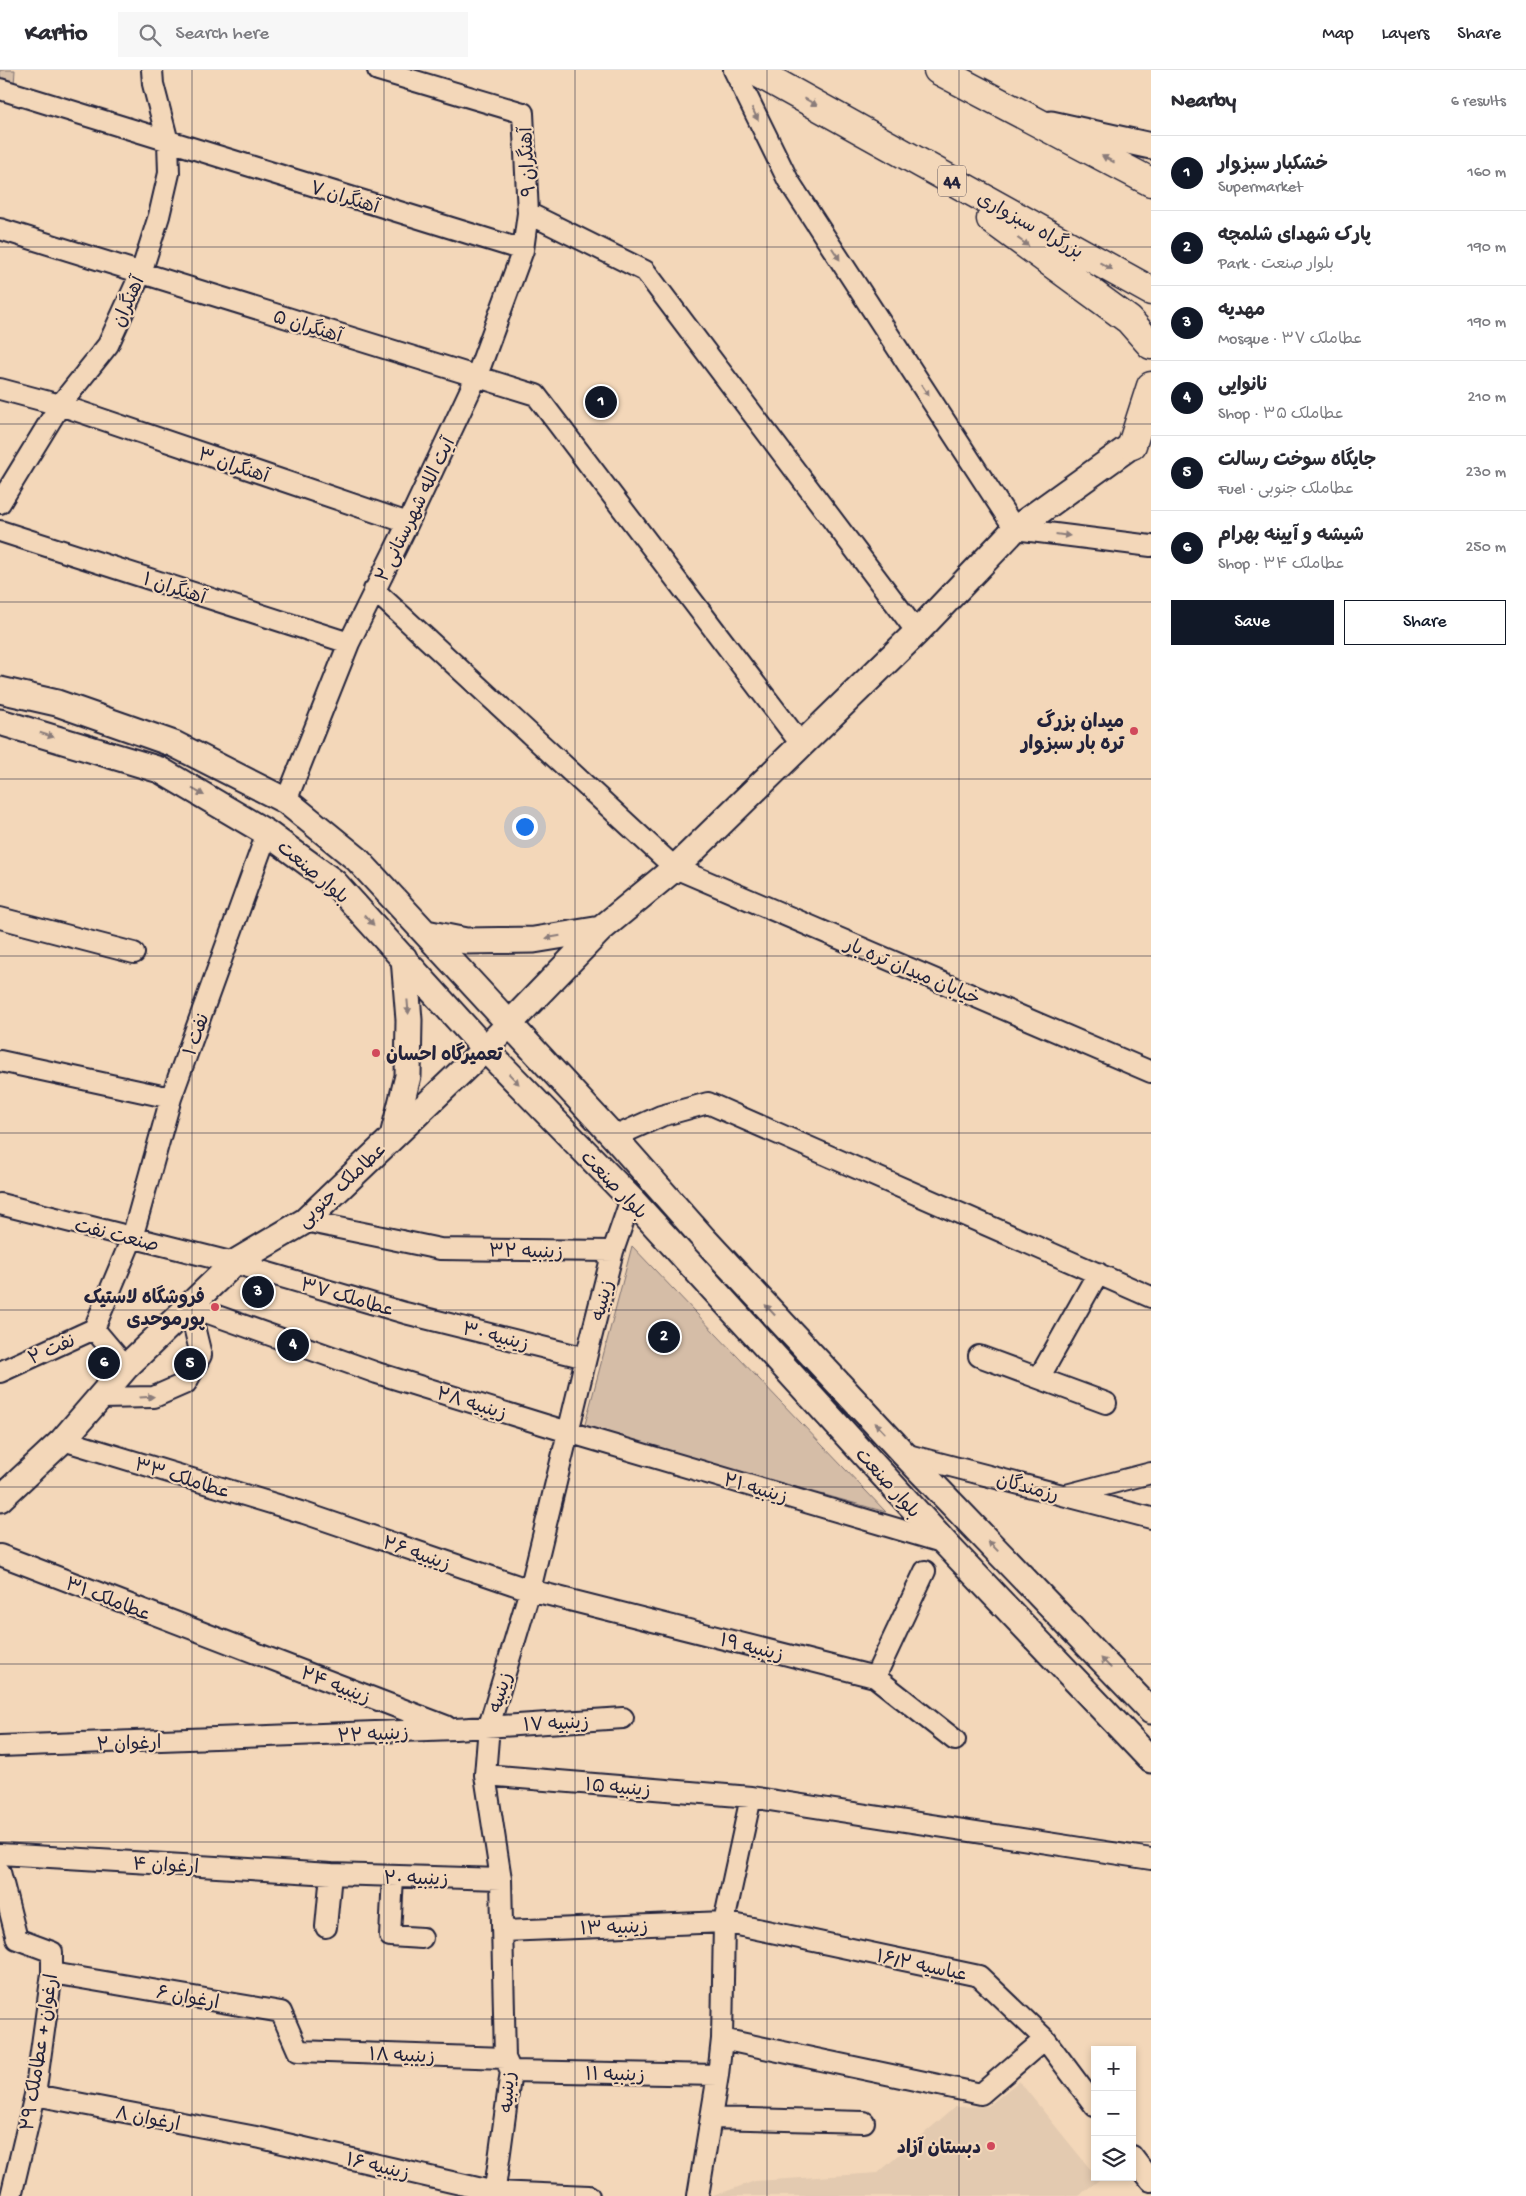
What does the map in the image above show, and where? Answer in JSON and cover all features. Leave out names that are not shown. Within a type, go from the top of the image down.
[{"type":"highway","name":"بزرگراه سبزواری","points":[[753,70],[1151,291]]},
{"type":"highway","points":[[938,70],[1151,182]]},
{"type":"highway","points":[[899,151],[1129,320],[1151,345]]},
{"type":"highway","points":[[1141,439],[1151,386]]},
{"type":"main road","points":[[1035,120],[1151,146]]},
{"type":"main road","name":"عطاملک جنوبی","points":[[0,1499],[63,1440],[126,1366],[234,1263],[305,1221],[485,1049],[601,928],[675,868],[917,632],[1015,529],[1141,439]]},
{"type":"main road","name":"بلوار صنعت","points":[[0,690],[57,703],[174,744],[286,801],[357,859],[614,1137],[704,1239],[904,1454],[1151,1711]]},
{"type":"main road","name":"بلوار صنعت","points":[[0,722],[160,770],[267,833],[334,882],[485,1049],[631,1199],[945,1543],[1100,1704],[1151,1760]]},
{"type":"main road","points":[[334,882],[357,859]]},
{"type":"main road","points":[[426,933],[466,941],[534,940],[601,928]]},
{"type":"main road","points":[[393,1136],[408,1076],[409,1020],[404,958]]},
{"type":"main road","points":[[685,1257],[704,1239]]},
{"type":"main road","points":[[1100,1704],[1124,1682]]},
{"type":"street","name":"آهنگران","points":[[0,504],[60,405],[108,345],[141,273],[159,216],[168,173],[168,142],[153,84],[152,70]]},
{"type":"street","name":"آهنگران ۹","points":[[378,70],[523,113],[528,212]]},
{"type":"street","points":[[734,70],[788,180],[1015,529],[1151,546]]},
{"type":"street","name":"آهنگران ۷","points":[[0,89],[523,250]]},
{"type":"street","name":"آیت الله شهرستانی ۲","points":[[286,801],[350,643],[476,378],[523,250],[528,212]]},
{"type":"street","points":[[528,212],[645,271],[917,632]]},
{"type":"street","name":"آهنگران ۵","points":[[0,229],[476,378],[536,395],[801,744]]},
{"type":"street","name":"آهنگران ۳","points":[[0,389],[60,405],[408,523]]},
{"type":"street","name":"آهنگران ۱","points":[[0,531],[350,643]]},
{"type":"street","name":"خیابان میدان تره بار","points":[[374,590],[675,868],[1151,1072]]},
{"type":"street","name":"نفت ۱","points":[[132,1238],[171,1098],[267,833]]},
{"type":"street","points":[[0,918],[134,953]]},
{"type":"street","points":[[0,1061],[171,1098]]},
{"type":"street","points":[[614,1137],[661,1116],[708,1103],[1151,1297]]},
{"type":"street","name":"زینبیه","points":[[495,2194],[508,2065],[502,1879],[484,1775],[489,1726],[530,1590],[613,1252],[631,1199]]},
{"type":"street","name":"صنعت نفت","points":[[0,1204],[234,1263]]},
{"type":"street","name":"زینبیه ۳۲","points":[[305,1221],[440,1249],[613,1252]]},
{"type":"street","name":"نفت ۲","points":[[0,1372],[94,1329],[132,1238]]},
{"type":"street","name":"عطاملک ۳۷","points":[[234,1263],[405,1313]]},
{"type":"street","points":[[1039,1378],[1098,1274]]},
{"type":"street","points":[[99,1398],[154,1397],[186,1383],[201,1354],[189,1306]]},
{"type":"street","name":"زینبیه ۲۸","points":[[189,1306],[377,1373],[568,1432]]},
{"type":"street","name":"زینبیه ۳۰","points":[[405,1313],[586,1358]]},
{"type":"street","points":[[94,1329],[126,1366]]},
{"type":"street","points":[[979,1356],[1106,1404]]},
{"type":"street","name":"زینبیه ۲۱","points":[[568,1432],[945,1543]]},
{"type":"street","name":"عطاملک ۳۳","points":[[63,1440],[304,1513]]},
{"type":"street","name":"رزمندگان","points":[[904,1454],[1151,1518]]},
{"type":"street","points":[[1063,1496],[1151,1473]]},
{"type":"street","name":"زینبیه ۲۶","points":[[304,1513],[530,1590]]},
{"type":"street","name":"عطاملک ۳۱","points":[[0,1555],[218,1640]]},
{"type":"street","points":[[874,1676],[925,1571]]},
{"type":"street","name":"زینبیه ۱۹","points":[[530,1590],[874,1676],[955,1740]]},
{"type":"street","name":"زینبیه ۲۴","points":[[218,1640],[455,1729]]},
{"type":"street","name":"زینبیه ۱۷","points":[[489,1726],[623,1718]]},
{"type":"street","name":"زینبیه ۲۲","points":[[257,1738],[489,1726]]},
{"type":"street","name":"ارغوان ۲","points":[[0,1746],[257,1738]]},
{"type":"street","name":"زینبیه ۱۵","points":[[484,1775],[750,1797],[1151,1859]]},
{"type":"street","points":[[698,2196],[718,2076],[722,2039],[724,1922],[750,1797]]},
{"type":"street","name":"ارغوان ۴","points":[[0,1854],[331,1874]]},
{"type":"street","name":"ارغوان + عطاملک ۲۹","points":[[0,1872],[9,1935],[52,1952],[52,1972],[34,2095],[11,2196]]},
{"type":"street","points":[[326,1927],[331,1874]]},
{"type":"street","name":"زینبیه ۲۰","points":[[331,1874],[502,1879]]},
{"type":"street","points":[[393,1876],[390,1936],[422,1938]]},
{"type":"street","name":"زینبیه ۱۳","points":[[504,1931],[724,1922]]},
{"type":"street","name":"عباسیه ۱۶/۲","points":[[724,1922],[979,1976],[1045,2039],[1091,2101]]},
{"type":"street","name":"ارغوان ۶","points":[[52,1972],[281,2012],[298,2051]]},
{"type":"street","points":[[722,2039],[981,2094],[1045,2039]]},
{"type":"street","name":"زینبیه ۱۸","points":[[298,2051],[508,2065]]},
{"type":"street","name":"زینبیه ۱۱","points":[[508,2065],[718,2076]]},
{"type":"street","name":"ارغوان ۸","points":[[34,2095],[261,2138]]},
{"type":"street","points":[[711,2118],[864,2122]]},
{"type":"street","name":"زینبیه ۱۶","points":[[261,2138],[495,2194],[589,2196]]},
{"type":"street","points":[[1136,2161],[1151,2181]]},
{"type":"shaded area","points":[[0,70],[15,70],[13,101],[0,97]]},
{"type":"shaded area","points":[[632,1246],[886,1512],[584,1428]]},
{"type":"shaded area","name":"دبستان آزاد","points":[[1019,2081],[1091,2170],[1091,2181],[1098,2181],[1078,2196],[713,2196],[755,2181],[878,2173],[955,2107],[988,2106]]},
{"type":"place","name":"خشکبار سبزوار","points":[[601,402]]},
{"type":"place","name":"میدان بزرگ تره بار سبزوار","points":[[1134,731]]},
{"type":"place","name":"تعمیرگاه احسان","points":[[376,1053]]},
{"type":"place","name":"مهدیه","points":[[258,1292]]},
{"type":"place","name":"فروشگاه لاستیک پورموحدی","points":[[215,1307]]},
{"type":"place","name":"پارک شهدای شلمچه","points":[[664,1337]]},
{"type":"place","name":"نانوایی","points":[[293,1345]]},
{"type":"place","name":"شیشه و آیینه بهرام","points":[[104,1363]]},
{"type":"place","name":"جایگاه سوخت رسالت","points":[[190,1364]]},
{"type":"place","name":"دبستان آزاد","points":[[991,2146]]}]
